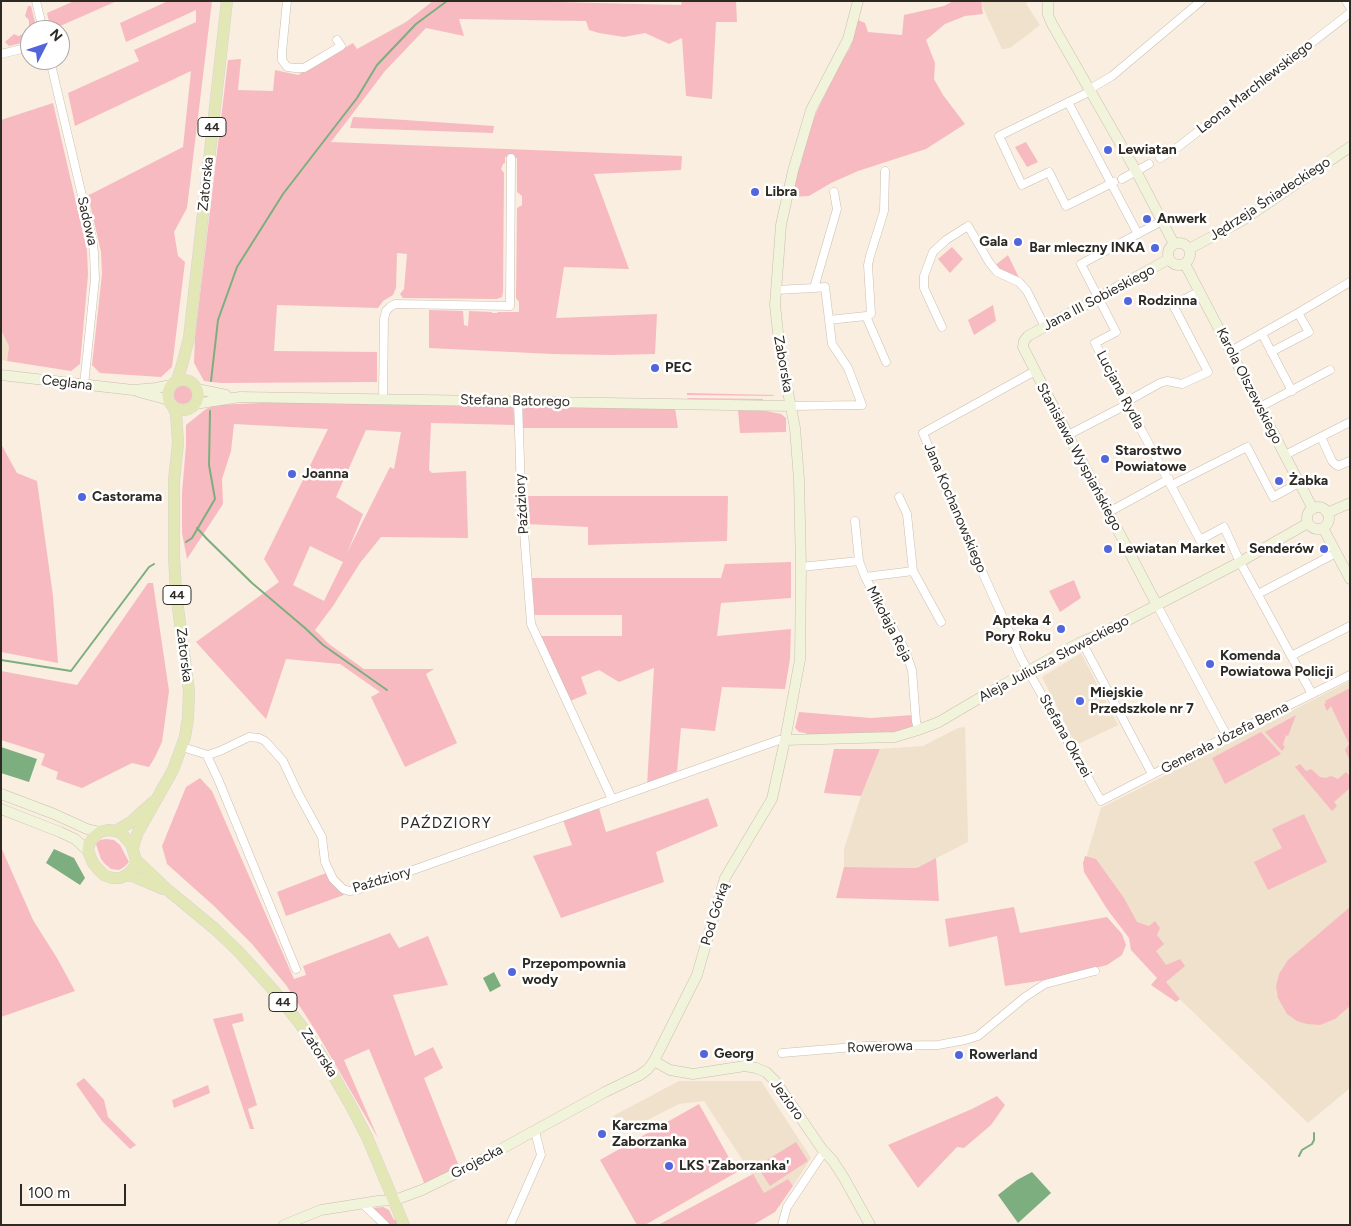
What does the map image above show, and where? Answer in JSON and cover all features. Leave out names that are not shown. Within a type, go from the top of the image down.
[{"type":"main road","name":"Zatorska","points":[[174,383],[182,365],[189,338],[227,1]]},
{"type":"main road","name":"Zatorska","points":[[189,338],[190,366],[195,386]]},
{"type":"main road","points":[[174,383],[186,379],[195,386]]},
{"type":"main road","name":"44","points":[[171,404],[168,392],[174,383]]},
{"type":"main road","name":"44","points":[[193,406],[198,394],[195,386]]},
{"type":"main road","name":"Zatorska","points":[[171,404],[177,421],[178,443],[174,482],[176,593],[189,691],[188,718],[182,747],[173,770],[136,837],[135,855],[169,891],[215,929],[239,952],[300,1024],[322,1056],[351,1106],[367,1137],[404,1225]]},
{"type":"main road","points":[[171,404],[182,410],[193,406]]},
{"type":"main road","name":"Zatorska","points":[[178,443],[193,406]]},
{"type":"main road","name":"Zatorska","points":[[116,831],[131,822],[158,797]]},
{"type":"main road","points":[[88,851],[89,844],[100,832],[116,831]]},
{"type":"main road","name":"44","points":[[88,851],[93,863],[104,875],[112,878],[127,876],[135,867],[135,855],[127,839],[116,831]]},
{"type":"main road","name":"Zatorska","points":[[127,876],[135,877],[169,891]]},
{"type":"street","points":[[36,1],[41,20]]},
{"type":"street","points":[[287,1],[282,52],[282,60],[287,66],[304,68],[341,46],[337,40]]},
{"type":"street","name":"Zaborska","points":[[785,740],[800,660],[801,567],[799,480],[794,428],[780,351],[775,305],[781,225],[793,171],[811,110],[848,39],[858,1]]},
{"type":"street","points":[[1048,1],[1048,15],[1052,24],[1136,171],[1174,244]]},
{"type":"street","points":[[1149,164],[1066,206],[1049,172],[1022,185],[999,136],[1068,102],[1112,76],[1201,1]]},
{"type":"street","points":[[1346,1],[1350,7]]},
{"type":"street","name":"Leona Marchlewskiego","points":[[1160,158],[1186,141],[1350,13]]},
{"type":"street","points":[[1,54],[20,49]]},
{"type":"street","name":"Sadowa","points":[[52,70],[94,253],[95,280],[84,385]]},
{"type":"street","points":[[1068,102],[1116,182],[1138,234]]},
{"type":"street","name":"Jędrzeja Śniadeckiego","points":[[1189,249],[1243,220],[1350,147]]},
{"type":"street","points":[[510,306],[515,201],[507,167],[511,158]]},
{"type":"street","points":[[829,320],[871,314],[868,265],[884,211],[885,171]]},
{"type":"street","points":[[814,288],[837,209],[834,192]]},
{"type":"street","points":[[1099,298],[1081,264],[1162,221]]},
{"type":"street","points":[[942,327],[924,288],[924,276],[933,252],[946,240],[968,226],[988,262],[997,272],[1019,282],[1027,291],[1045,326]]},
{"type":"street","points":[[1174,244],[1184,244],[1189,249],[1190,256],[1185,264],[1177,265],[1169,259],[1168,252],[1174,244]]},
{"type":"street","name":"Jana III Sobieskiego","points":[[1028,336],[1169,259]]},
{"type":"street","name":"Karola Olszewskiego","points":[[1185,264],[1313,509]]},
{"type":"street","points":[[1231,351],[1350,282]]},
{"type":"street","points":[[776,290],[825,287],[832,344],[848,368],[862,405],[790,406]]},
{"type":"street","points":[[1068,435],[1160,383],[1167,381],[1182,384],[1208,372],[1174,305],[1200,291]]},
{"type":"street","name":"Lucjana Rydla","points":[[1099,298],[1116,332],[1095,343],[1200,540],[1224,527],[1240,562]]},
{"type":"street","points":[[384,399],[384,314],[387,308],[395,304],[518,307]]},
{"type":"street","points":[[1271,352],[1309,332],[1298,313]]},
{"type":"street","points":[[866,316],[886,362]]},
{"type":"street","points":[[1262,334],[1292,390]]},
{"type":"street","name":"Stanisława Wyspiańskiego","points":[[1028,336],[1024,341],[1023,348],[1226,736]]},
{"type":"street","points":[[1260,407],[1330,370]]},
{"type":"street","name":"Jana Kochanowskiego","points":[[1028,671],[949,498],[923,433],[1035,372]]},
{"type":"street","name":"Ceglana","points":[[1,375],[133,390],[156,388],[174,383]]},
{"type":"street","name":"Stefana Batorego","points":[[195,386],[240,398]]},
{"type":"street","name":"Ceglana","points":[[133,390],[171,404]]},
{"type":"street","name":"Stefana Batorego","points":[[193,406],[240,398],[790,406]]},
{"type":"street","name":"Paździory","points":[[518,401],[521,492],[531,624],[612,799]]},
{"type":"street","points":[[1284,455],[1350,422]]},
{"type":"street","points":[[1321,437],[1335,464],[1338,466],[1350,461]]},
{"type":"street","points":[[1109,512],[1247,447],[1273,497],[1299,483]]},
{"type":"street","points":[[899,496],[907,514],[913,571],[941,622]]},
{"type":"street","points":[[1327,513],[1350,503]]},
{"type":"street","points":[[1322,508],[1327,513],[1328,523],[1322,528],[1316,529],[1308,523],[1308,513],[1313,509],[1322,508]]},
{"type":"street","name":"Mikołaja Reja","points":[[855,521],[859,561],[865,577],[905,650],[912,670],[918,730]]},
{"type":"street","name":"Aleja Juliusza Słowackiego","points":[[785,740],[895,737],[939,722],[1028,671],[1240,562],[1308,523]]},
{"type":"street","points":[[1322,528],[1350,579]]},
{"type":"street","points":[[1258,594],[1336,553]]},
{"type":"street","points":[[801,567],[859,561]]},
{"type":"street","points":[[1240,562],[1312,694]]},
{"type":"street","name":"Mikołaja Reja","points":[[865,577],[913,571]]},
{"type":"street","points":[[1291,656],[1350,626]]},
{"type":"street","points":[[1082,642],[1152,774]]},
{"type":"street","name":"Stefana Okrzei","points":[[1028,671],[1101,801]]},
{"type":"street","name":"Generała Józefa Bema","points":[[1101,801],[1226,736],[1350,675]]},
{"type":"street","name":"Paździory","points":[[208,754],[215,754],[249,738],[259,738],[265,741],[283,761],[322,837],[325,862],[333,879],[343,889],[349,891],[357,890],[780,740],[785,740]]},
{"type":"street","name":"Pod Górką","points":[[654,1061],[697,975],[725,878],[772,799],[785,740]]},
{"type":"street","points":[[182,747],[208,754],[208,758],[296,969]]},
{"type":"street","points":[[1,794],[100,832]]},
{"type":"street","name":"44","points":[[1,809],[60,832],[88,851]]},
{"type":"street","name":"Rowerowa","points":[[782,1053],[866,1046],[938,1045],[965,1040],[978,1036],[1025,997],[1045,984],[1095,970]]},
{"type":"street","name":"Grojecka","points":[[284,1225],[321,1210],[395,1200],[445,1179],[640,1075],[654,1061]]},
{"type":"street","name":"Jezioro","points":[[654,1061],[670,1070],[693,1074],[745,1066],[766,1072],[776,1082],[844,1178],[870,1225]]},
{"type":"street","points":[[510,1225],[541,1155],[535,1131]]},
{"type":"street","points":[[782,1225],[787,1207],[824,1152]]},
{"type":"street","points":[[363,1204],[385,1225]]},
{"type":"shaded area","points":[[74,1],[117,1],[70,22],[70,20],[49,20],[47,13]]},
{"type":"shaded area","points":[[168,1],[212,1],[187,208],[174,232],[178,256],[185,262],[172,367],[161,377],[100,373],[92,365],[102,274],[101,252],[88,195],[183,147],[191,71],[75,126],[68,93],[139,61],[134,50],[196,22],[196,10],[126,42],[120,23]]},
{"type":"shaded area","points":[[433,1],[681,5],[682,1],[736,1],[737,22],[716,22],[712,99],[686,96],[682,38],[669,44],[645,33],[624,37],[599,33],[589,30],[586,21],[459,19],[464,36],[426,28],[385,71],[331,142],[682,156],[681,170],[594,174],[629,269],[564,267],[556,318],[657,314],[655,354],[552,354],[429,348],[429,310],[463,311],[464,325],[468,326],[469,311],[492,313],[519,312],[519,302],[516,298],[517,208],[522,205],[522,196],[517,192],[517,158],[505,157],[505,163],[501,169],[504,173],[502,297],[497,299],[403,298],[400,294],[404,289],[407,254],[397,253],[396,288],[393,295],[383,301],[378,308],[277,305],[274,351],[377,352],[377,382],[221,383],[204,381],[194,363],[195,337],[228,60],[241,59],[238,90],[273,91],[275,70],[298,75],[353,43],[357,49],[406,22]]},
{"type":"shaded area","points":[[953,1],[981,1],[983,14],[965,16],[945,24],[926,40],[935,63],[934,79],[943,95],[965,124],[926,149],[858,171],[831,183],[809,196],[790,197],[802,161],[799,158],[809,128],[838,67],[850,48],[858,20],[865,23],[868,32],[902,35],[904,15],[944,6]]},
{"type":"shaded area","points":[[980,1],[1028,1],[1026,4],[1040,25],[1010,48],[1002,49]]},
{"type":"shaded area","points":[[28,6],[31,6],[34,20],[29,20],[25,16]]},
{"type":"shaded area","points":[[14,34],[20,35],[20,43],[9,46],[5,42]]},
{"type":"shaded area","points":[[53,103],[87,250],[88,275],[80,364],[71,371],[7,361],[9,346],[1,330],[1,120]]},
{"type":"shaded area","points":[[353,117],[494,126],[493,133],[350,128]]},
{"type":"shaded area","points":[[1026,142],[1038,162],[1027,167],[1015,147]]},
{"type":"shaded area","points":[[952,247],[963,259],[950,273],[938,259]]},
{"type":"shaded area","points":[[1008,255],[1024,288],[993,267]]},
{"type":"shaded area","points":[[993,305],[996,321],[974,335],[968,320]]},
{"type":"shaded area","points":[[1,330],[9,346],[7,361],[1,360]]},
{"type":"shaded area","points":[[179,384],[187,384],[193,390],[193,398],[187,404],[179,404],[173,398],[173,390]]},
{"type":"shaded area","points":[[687,393],[775,395],[687,395]]},
{"type":"shaded area","points":[[688,399],[763,399],[763,400]]},
{"type":"shaded area","points":[[283,402],[513,405],[515,425],[431,423],[429,470],[432,473],[466,471],[468,538],[381,537],[360,563],[333,606],[315,630],[329,644],[364,669],[434,669],[426,674],[457,743],[405,767],[371,697],[380,692],[340,664],[286,659],[266,719],[196,642],[279,582],[264,559],[328,429],[234,424],[231,451],[222,479],[223,504],[187,559],[182,533],[186,425],[206,409],[215,405]],"holes":[[[366,430],[401,432],[394,469],[390,467],[347,553],[363,514],[336,497]],[[310,546],[343,562],[324,601],[293,585]]]},
{"type":"shaded area","points":[[528,407],[675,408],[678,428],[522,428],[521,410]]},
{"type":"shaded area","points":[[738,410],[766,411],[781,414],[786,418],[786,432],[740,433]]},
{"type":"shaded area","points":[[1,444],[17,473],[37,481],[53,596],[58,663],[1,652]]},
{"type":"shaded area","points":[[526,496],[728,496],[727,541],[588,545],[588,527],[527,524]]},
{"type":"shaded area","points":[[791,562],[791,598],[721,603],[717,636],[791,629],[790,659],[785,689],[722,687],[715,731],[681,728],[677,771],[647,785],[654,668],[619,682],[599,670],[581,677],[587,694],[570,701],[541,636],[622,636],[622,615],[534,615],[532,578],[721,578],[725,564]]},
{"type":"shaded area","points":[[1074,580],[1081,598],[1060,612],[1049,591]]},
{"type":"shaded area","points":[[148,583],[153,583],[169,691],[162,742],[155,757],[149,767],[132,763],[82,788],[56,779],[58,772],[41,765],[45,754],[1,740],[1,671],[77,685]]},
{"type":"shaded area","name":"Miejskie Przedszkole nr 7","points":[[1081,653],[1118,725],[1076,745],[1042,677]]},
{"type":"shaded area","points":[[1350,681],[1350,1088],[1308,1123],[1163,983],[1092,872],[1087,855],[1101,808]]},
{"type":"shaded area","points":[[1350,688],[1350,761],[1345,750],[1349,744],[1331,706],[1327,711],[1324,704],[1326,703],[1325,701]]},
{"type":"shaded area","points":[[799,712],[871,718],[913,715],[915,728],[894,733],[807,736],[806,733],[799,732],[795,728]]},
{"type":"shaded area","points":[[1296,715],[1288,736],[1286,735],[1283,745],[1285,747],[1282,751],[1265,732]]},
{"type":"shaded area","points":[[965,727],[968,842],[917,868],[844,867],[844,849],[861,796],[880,749],[923,746],[958,728]]},
{"type":"shaded area","points":[[1261,732],[1281,754],[1225,784],[1212,758]]},
{"type":"shaded area","points":[[1,747],[37,759],[29,782],[1,773]]},
{"type":"shaded area","points":[[834,749],[880,749],[861,796],[824,793]]},
{"type":"shaded area","points":[[1300,764],[1306,771],[1311,769],[1320,777],[1326,778],[1331,776],[1338,779],[1346,772],[1350,776],[1350,788],[1334,802],[1337,806],[1332,811],[1295,767]]},
{"type":"shaded area","points":[[200,778],[212,791],[294,979],[306,975],[303,966],[390,933],[399,948],[428,936],[448,985],[393,995],[415,1056],[433,1047],[443,1068],[424,1078],[460,1169],[425,1185],[369,1049],[344,1060],[378,1138],[317,1033],[286,985],[252,944],[214,906],[167,864],[162,846],[186,787]]},
{"type":"shaded area","points":[[708,798],[718,826],[656,852],[664,882],[561,918],[533,856],[572,845],[563,820],[599,808],[606,832]]},
{"type":"shaded area","points":[[1304,814],[1327,862],[1268,890],[1254,862],[1282,848],[1272,829]]},
{"type":"shaded area","points":[[100,840],[114,840],[120,845],[129,862],[119,870],[111,869],[101,859],[96,844]]},
{"type":"shaded area","points":[[1,847],[33,920],[75,991],[1,1017]]},
{"type":"shaded area","points":[[54,849],[74,858],[85,878],[80,885],[46,863]]},
{"type":"shaded area","points":[[1085,856],[1096,859],[1124,898],[1137,922],[1149,926],[1155,921],[1160,928],[1157,935],[1164,944],[1156,951],[1166,965],[1180,959],[1185,966],[1166,982],[1180,999],[1176,1002],[1151,985],[1157,978],[1131,950],[1129,938],[1107,909],[1084,872],[1083,863]]},
{"type":"shaded area","points":[[936,858],[939,901],[836,898],[844,867],[917,868]]},
{"type":"shaded area","points":[[326,873],[333,884],[344,895],[286,916],[277,892]]},
{"type":"shaded area","points":[[1014,907],[1020,933],[1107,917],[1122,934],[1126,945],[1122,955],[1107,965],[1052,979],[1005,986],[997,936],[949,947],[945,919]]},
{"type":"shaded area","points":[[1350,907],[1350,1006],[1335,1019],[1320,1025],[1297,1021],[1287,1014],[1278,998],[1276,986],[1279,974],[1288,960]]},
{"type":"shaded area","points":[[494,972],[501,986],[490,992],[483,978]]},
{"type":"shaded area","points":[[242,1013],[244,1021],[232,1024],[257,1105],[248,1109],[254,1129],[250,1129],[213,1019]]},
{"type":"shaded area","points":[[84,1078],[104,1100],[108,1117],[136,1145],[130,1149],[102,1121],[76,1084]]},
{"type":"shaded area","points":[[679,1081],[761,1081],[811,1158],[793,1186],[787,1180],[764,1193],[704,1101],[679,1104],[622,1133],[613,1116]]},
{"type":"shaded area","points":[[208,1085],[210,1093],[174,1108],[172,1100]]},
{"type":"shaded area","points":[[997,1096],[1005,1105],[991,1125],[964,1148],[957,1147],[918,1188],[888,1145],[972,1109]]},
{"type":"shaded area","name":"LKS 'Zaborzanka'","points":[[699,1104],[737,1172],[645,1225],[637,1225],[600,1160]]},
{"type":"shaded area","points":[[796,1142],[808,1161],[770,1186],[757,1166]]},
{"type":"shaded area","points":[[1032,1172],[1051,1193],[1018,1223],[998,1195],[1017,1180]]},
{"type":"shaded area","points":[[753,1174],[764,1193],[788,1179],[793,1186],[775,1212],[753,1225],[658,1225]]},
{"type":"shaded area","points":[[383,1207],[389,1210],[394,1220],[397,1219],[399,1225],[390,1225],[373,1210],[373,1208]]},
{"type":"waterway","points":[[211,381],[218,320],[237,267],[283,194],[357,98],[377,65],[416,24],[447,1]]},
{"type":"waterway","points":[[186,542],[192,538],[215,499],[209,465],[210,411]]},
{"type":"waterway","points":[[197,528],[252,583],[323,645],[387,690]]},
{"type":"waterway","points":[[1,660],[71,671],[149,567],[154,564]]},
{"type":"waterway","points":[[1299,1156],[1302,1150],[1312,1144],[1314,1133]]},
{"type":"place","name":"Lewiatan","points":[[1108,150]]},
{"type":"place","name":"Libra","points":[[755,192]]},
{"type":"place","name":"Anwerk","points":[[1147,219]]},
{"type":"place","name":"Gala","points":[[1018,242]]},
{"type":"place","name":"Bar mleczny INKA","points":[[1155,248]]},
{"type":"place","name":"Rodzinna","points":[[1128,301]]},
{"type":"place","name":"PEC","points":[[655,368]]},
{"type":"place","name":"Starostwo Powiatowe","points":[[1105,459]]},
{"type":"place","name":"Joanna","points":[[292,474]]},
{"type":"place","name":"Żabka","points":[[1279,481]]},
{"type":"place","name":"Castorama","points":[[82,497]]},
{"type":"place","name":"Lewiatan Market","points":[[1108,549]]},
{"type":"place","name":"Senderów","points":[[1324,549]]},
{"type":"place","name":"Apteka 4 Pory Roku","points":[[1061,629]]},
{"type":"place","name":"Komenda Powiatowa Policji","points":[[1210,664]]},
{"type":"place","name":"Miejskie Przedszkole nr 7","points":[[1080,701]]},
{"type":"place","name":"Przepompownia wody","points":[[512,972]]},
{"type":"place","name":"Georg","points":[[704,1054]]},
{"type":"place","name":"Rowerland","points":[[959,1055]]},
{"type":"place","name":"Karczma Zaborzanka","points":[[602,1134]]},
{"type":"place","name":"LKS 'Zaborzanka'","points":[[669,1166]]},
{"type":"district","name":"PAŹDZIORY","points":[[446,824]]}]
